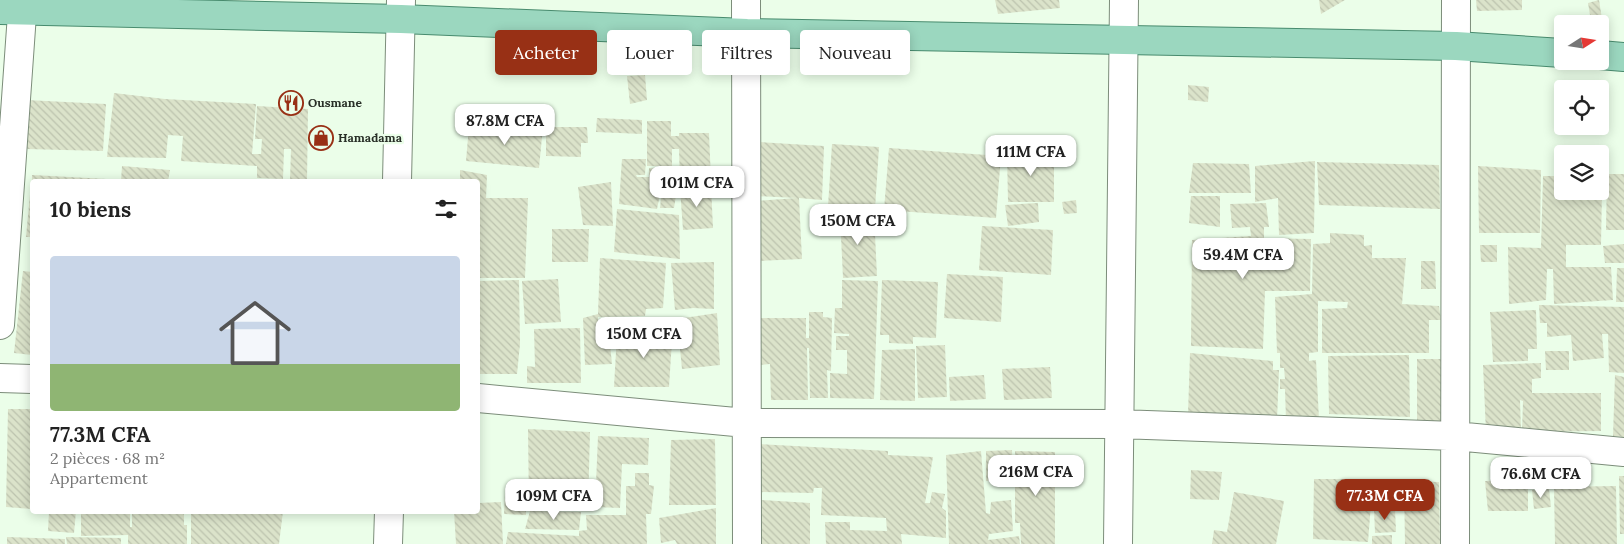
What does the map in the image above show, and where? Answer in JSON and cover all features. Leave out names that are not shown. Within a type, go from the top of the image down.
[{"type":"main road","points":[[15,6],[401,9],[704,30]]},
{"type":"main road","points":[[790,34],[1456,46],[1554,52]]},
{"type":"main road","points":[[1609,56],[1624,57]]},
{"type":"street","points":[[746,0],[747,30]]},
{"type":"street","points":[[1118,544],[1124,0]]},
{"type":"street","points":[[1455,544],[1456,0]]},
{"type":"street","points":[[0,326],[15,6]]},
{"type":"street","points":[[397,179],[401,9]]},
{"type":"street","points":[[747,75],[747,544]]},
{"type":"street","points":[[0,378],[30,379]]},
{"type":"street","points":[[480,398],[746,423],[1119,424],[1455,436],[1624,452]]},
{"type":"street","points":[[388,544],[389,514]]},
{"type":"building","points":[[995,0],[1059,0],[1060,8],[998,14]]},
{"type":"building","points":[[1319,0],[1345,0],[1321,14]]},
{"type":"building","points":[[1476,0],[1522,0],[1522,10],[1477,11]]},
{"type":"building","points":[[1599,0],[1601,15],[1590,15],[1588,3]]},
{"type":"building","points":[[645,75],[647,100],[630,104],[627,76]]},
{"type":"building","points":[[1188,85],[1209,87],[1208,102],[1188,100]]},
{"type":"building","points":[[114,93],[165,99],[256,104],[252,154],[261,154],[262,139],[255,139],[257,106],[308,109],[307,179],[290,179],[291,149],[284,149],[283,179],[257,178],[257,166],[181,161],[183,136],[168,135],[166,158],[107,157]]},
{"type":"building","points":[[26,100],[106,104],[103,151],[26,149]]},
{"type":"building","points":[[597,118],[642,120],[642,134],[596,132]]},
{"type":"building","points":[[647,121],[671,121],[671,136],[679,136],[679,133],[709,133],[711,180],[680,184],[679,149],[672,149],[672,166],[647,166]]},
{"type":"building","points":[[469,126],[543,127],[539,168],[466,161]]},
{"type":"building","points":[[546,127],[587,127],[588,143],[581,143],[581,157],[546,156]]},
{"type":"building","points":[[758,142],[824,146],[822,200],[799,198],[802,259],[759,261],[756,201],[797,198],[755,196]]},
{"type":"building","points":[[832,144],[879,147],[875,209],[828,206]]},
{"type":"building","points":[[889,148],[1001,156],[996,218],[884,210]]},
{"type":"building","points":[[1007,153],[1054,153],[1054,202],[1008,202]]},
{"type":"building","points":[[622,159],[646,159],[645,175],[636,175],[637,177],[649,177],[649,168],[674,169],[673,186],[662,185],[657,209],[619,204]]},
{"type":"building","points":[[1315,161],[1314,233],[1279,235],[1278,198],[1255,202],[1255,166]]},
{"type":"building","points":[[1317,162],[1439,165],[1440,209],[1319,205]]},
{"type":"building","points":[[1193,163],[1249,164],[1251,193],[1189,193]]},
{"type":"building","points":[[122,166],[170,170],[168,179],[121,179]]},
{"type":"building","points":[[1478,166],[1541,170],[1540,233],[1479,233]]},
{"type":"building","points":[[460,170],[487,175],[486,198],[528,198],[525,278],[480,278],[480,179],[460,179]]},
{"type":"building","points":[[1609,174],[1624,174],[1624,230],[1606,230]]},
{"type":"building","points":[[32,175],[107,179],[32,179]]},
{"type":"building","points":[[1543,176],[1554,176],[1554,200],[1602,200],[1601,245],[1566,245],[1566,267],[1611,267],[1613,300],[1554,304],[1553,269],[1547,269],[1546,300],[1509,304],[1508,247],[1541,248]]},
{"type":"building","points":[[611,182],[613,226],[583,225],[578,187]]},
{"type":"building","points":[[711,186],[713,228],[683,230],[680,188]]},
{"type":"building","points":[[662,188],[677,189],[674,208],[660,208]]},
{"type":"building","points":[[30,195],[30,237],[26,237]]},
{"type":"building","points":[[1191,196],[1220,196],[1220,227],[1189,223]]},
{"type":"building","points":[[1076,200],[1077,213],[1064,214],[1062,202]]},
{"type":"building","points":[[1038,203],[1039,222],[1008,226],[1005,205]]},
{"type":"building","points":[[1266,203],[1269,227],[1264,227],[1264,238],[1311,239],[1310,291],[1265,291],[1263,349],[1191,346],[1192,240],[1251,236],[1250,227],[1232,228],[1230,204]]},
{"type":"building","points":[[617,209],[679,215],[680,259],[614,252]]},
{"type":"building","points":[[874,214],[877,276],[843,278],[840,215]]},
{"type":"building","points":[[982,226],[1053,230],[1051,275],[979,270]]},
{"type":"building","points":[[552,229],[589,229],[588,262],[552,262]]},
{"type":"building","points":[[1330,233],[1364,235],[1364,246],[1372,245],[1372,258],[1406,258],[1402,304],[1439,306],[1441,320],[1429,320],[1429,353],[1322,353],[1322,309],[1347,308],[1348,302],[1318,301],[1318,352],[1309,353],[1309,361],[1316,360],[1319,420],[1286,421],[1285,389],[1280,389],[1280,379],[1285,379],[1284,368],[1280,368],[1280,353],[1277,353],[1275,297],[1312,294],[1313,244],[1330,243]]},
{"type":"building","points":[[1624,244],[1624,263],[1605,263],[1603,246]]},
{"type":"building","points":[[1480,245],[1497,245],[1497,262],[1481,262]]},
{"type":"building","points":[[600,258],[666,263],[663,308],[646,309],[645,316],[598,317],[598,320],[613,319],[615,344],[610,344],[612,364],[585,365],[583,318],[598,314]]},
{"type":"building","points":[[1421,261],[1435,261],[1436,289],[1421,289]]},
{"type":"building","points":[[714,262],[714,309],[693,308],[675,310],[671,263]]},
{"type":"building","points":[[1617,268],[1624,268],[1624,302],[1616,302]]},
{"type":"building","points":[[23,271],[30,272],[30,355],[14,353]]},
{"type":"building","points":[[947,274],[1003,277],[1001,322],[944,318]]},
{"type":"building","points":[[558,279],[561,322],[525,324],[522,281]]},
{"type":"building","points":[[519,280],[520,344],[517,374],[480,374],[480,281]]},
{"type":"building","points":[[842,280],[878,281],[874,399],[830,398],[830,373],[847,374],[847,350],[836,350],[836,336],[849,336],[849,334],[834,333],[835,308],[842,308]]},
{"type":"building","points":[[882,280],[938,282],[936,338],[913,337],[913,344],[889,343],[889,335],[880,335]]},
{"type":"building","points":[[1539,305],[1624,307],[1624,373],[1609,372],[1608,334],[1602,334],[1604,358],[1573,361],[1571,335],[1547,337],[1547,323],[1540,323]]},
{"type":"building","points":[[1536,310],[1537,349],[1528,349],[1528,361],[1493,362],[1490,312]]},
{"type":"building","points":[[809,312],[823,312],[823,317],[832,318],[831,371],[827,370],[828,398],[810,398],[809,348],[807,348],[808,400],[771,400],[770,364],[760,365],[759,318],[806,318],[806,338],[809,338]]},
{"type":"building","points":[[717,313],[720,365],[682,369],[677,319]]},
{"type":"building","points":[[653,325],[673,325],[669,387],[614,387],[617,334],[653,335]]},
{"type":"building","points":[[580,328],[581,383],[527,383],[527,366],[535,367],[534,329]]},
{"type":"building","points":[[945,345],[947,397],[918,398],[916,346]]},
{"type":"building","points":[[915,349],[915,401],[880,400],[882,350]]},
{"type":"building","points":[[1545,351],[1569,351],[1569,370],[1546,370]]},
{"type":"building","points":[[1190,353],[1273,361],[1273,370],[1279,370],[1277,420],[1188,414]]},
{"type":"building","points":[[1409,355],[1410,417],[1329,414],[1328,356]]},
{"type":"building","points":[[1417,359],[1441,359],[1441,428],[1417,431]]},
{"type":"building","points":[[1541,363],[1541,378],[1532,379],[1532,393],[1601,393],[1601,431],[1522,432],[1523,401],[1520,400],[1521,431],[1486,432],[1483,365]]},
{"type":"building","points":[[1050,367],[1052,398],[1004,400],[1002,369]]},
{"type":"building","points":[[984,375],[986,399],[950,401],[949,377]]},
{"type":"building","points":[[1615,375],[1624,377],[1624,437],[1613,436]]},
{"type":"building","points":[[8,409],[30,409],[30,509],[6,507]]},
{"type":"building","points":[[528,429],[590,432],[588,508],[529,508]]},
{"type":"building","points":[[598,436],[649,438],[648,465],[622,464],[620,508],[595,507]]},
{"type":"building","points":[[715,439],[716,505],[669,505],[671,440]]},
{"type":"building","points":[[759,444],[888,451],[888,455],[933,457],[925,503],[930,503],[932,492],[945,494],[942,508],[946,511],[946,538],[901,534],[902,544],[826,544],[825,522],[850,522],[850,530],[887,531],[886,518],[821,515],[822,488],[814,488],[813,493],[757,492]]},
{"type":"building","points":[[1012,450],[1013,481],[986,481],[986,451]]},
{"type":"building","points":[[981,451],[986,513],[990,514],[991,502],[1011,500],[1013,531],[989,534],[988,540],[1019,536],[1020,544],[949,544],[946,455]]},
{"type":"building","points":[[1015,451],[1055,452],[1055,544],[1021,544],[1020,523],[1015,523]]},
{"type":"building","points":[[1191,470],[1222,472],[1219,500],[1190,499]]},
{"type":"building","points":[[635,473],[649,473],[649,485],[654,486],[651,514],[646,514],[647,544],[506,544],[508,532],[579,536],[579,531],[587,530],[586,515],[626,515],[626,486],[635,486]]},
{"type":"building","points":[[1619,476],[1624,476],[1624,534],[1620,534]]},
{"type":"building","points":[[1314,479],[1373,479],[1368,542],[1313,539]]},
{"type":"building","points":[[1528,480],[1528,511],[1488,511],[1485,481]]},
{"type":"building","points":[[1404,481],[1439,482],[1440,544],[1405,544]]},
{"type":"building","points":[[1616,486],[1617,544],[1555,544],[1554,487]]},
{"type":"building","points":[[1549,489],[1551,507],[1534,509],[1532,490]]},
{"type":"building","points":[[1234,492],[1284,501],[1276,544],[1212,544],[1214,530],[1227,532]]},
{"type":"building","points":[[505,493],[526,495],[526,515],[504,514]]},
{"type":"building","points":[[760,500],[810,503],[810,544],[758,544]]},
{"type":"building","points":[[501,502],[503,544],[456,544],[454,514],[480,514],[480,503]]},
{"type":"building","points":[[716,508],[716,544],[677,544],[675,540],[661,543],[659,518]]},
{"type":"building","points":[[1374,509],[1395,509],[1396,532],[1375,533]]},
{"type":"building","points":[[530,511],[581,512],[579,530],[525,529]]},
{"type":"building","points":[[49,514],[76,514],[74,533],[48,531]]},
{"type":"building","points":[[81,514],[130,514],[130,527],[132,527],[132,514],[184,514],[184,525],[187,525],[187,544],[128,544],[128,535],[81,536]]},
{"type":"building","points":[[191,514],[283,514],[279,544],[191,544]]},
{"type":"building","points":[[1392,535],[1392,544],[1372,544],[1372,536]]},
{"type":"building","points":[[7,537],[65,539],[65,544],[7,544]]},
{"type":"building","points":[[66,537],[121,538],[121,544],[67,544]]},
{"type":"place","name":"Ousmane","points":[[291,103]]},
{"type":"place","name":"Hamadama","points":[[321,138]]}]
